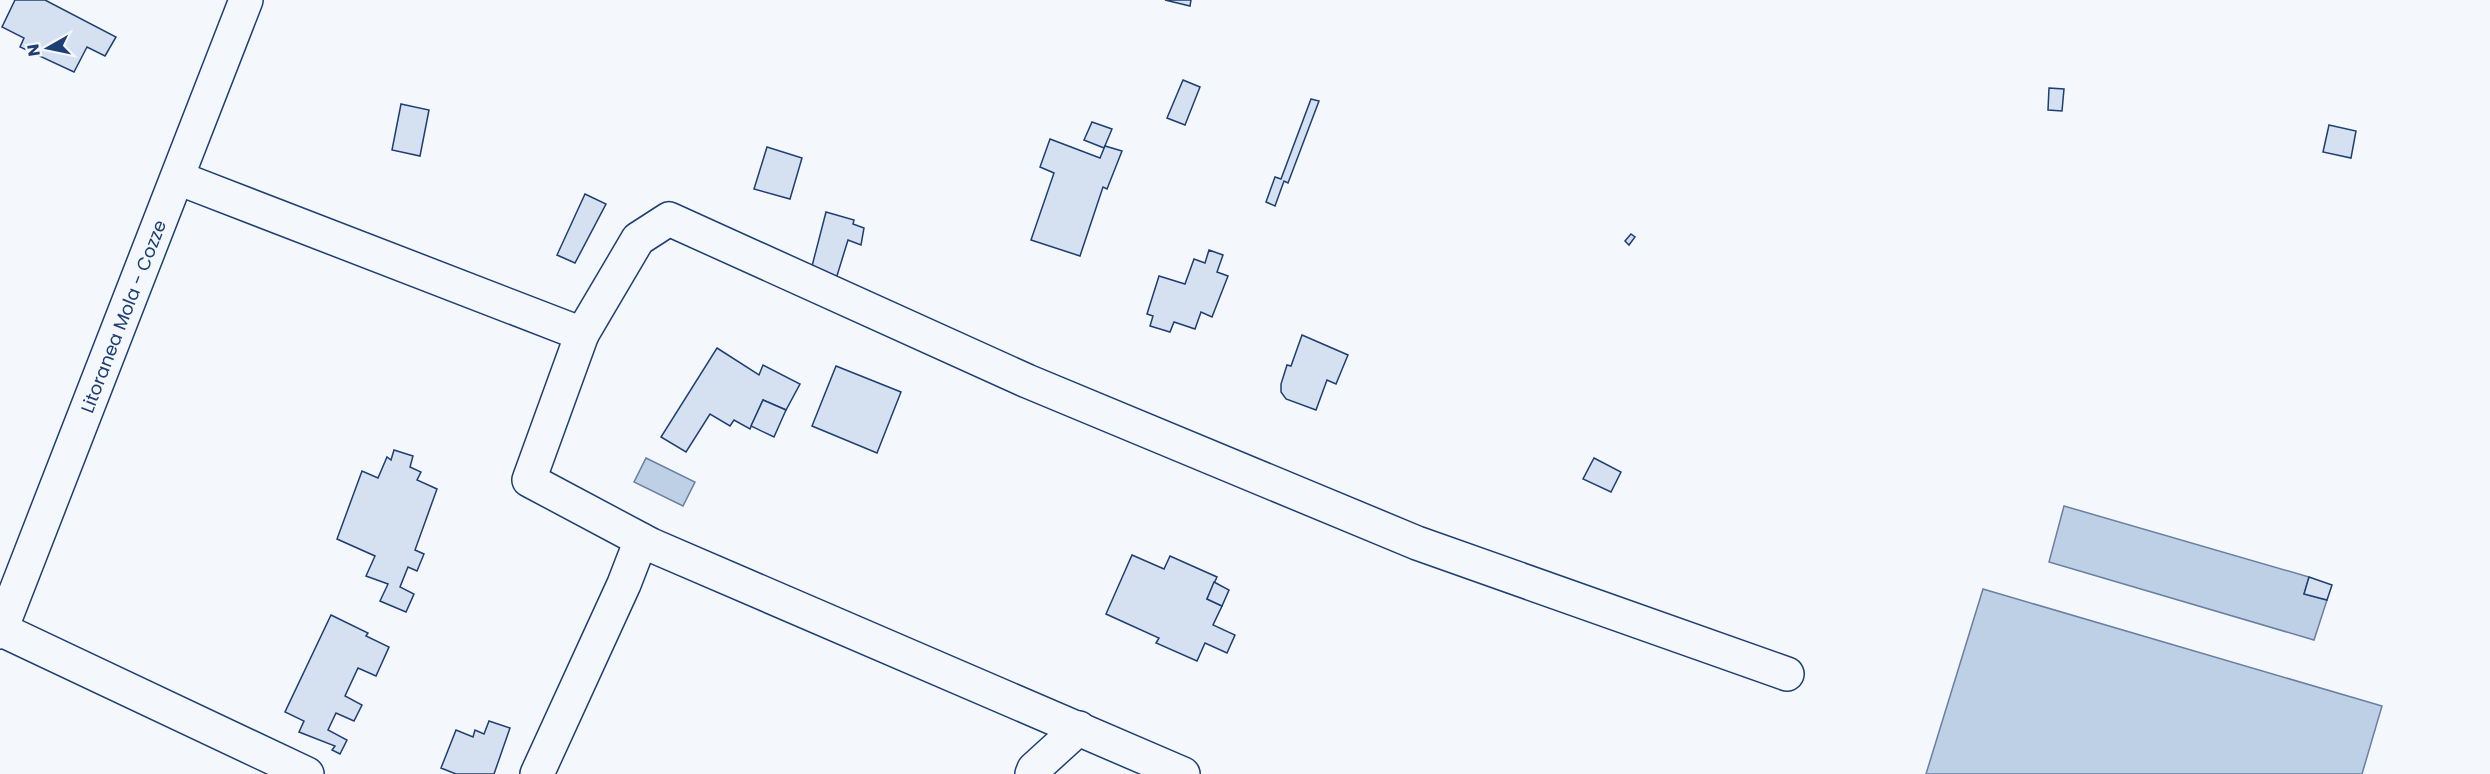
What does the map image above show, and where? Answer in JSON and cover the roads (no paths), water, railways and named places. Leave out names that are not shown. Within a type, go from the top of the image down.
[{"type":"street","name":"Litoranea Mola - Cozze","points":[[0,630],[246,0]]},
{"type":"street","points":[[178,178],[582,334]]},
{"type":"street","points":[[1183,774],[641,540],[529,480],[582,334],[638,239],[669,219],[1027,381],[1417,543],[1787,674]]},
{"type":"street","points":[[537,774],[624,584],[641,540]]},
{"type":"street","points":[[0,630],[307,774]]},
{"type":"street","points":[[1032,774],[1034,769],[1079,728]]},
{"type":"water","points":[[646,458],[695,482],[683,506],[634,482]]},
{"type":"water","points":[[2064,506],[2309,577],[2304,594],[2327,600],[2314,640],[2049,562]]},
{"type":"water","points":[[1983,589],[2382,706],[2362,774],[1926,774]]}]
